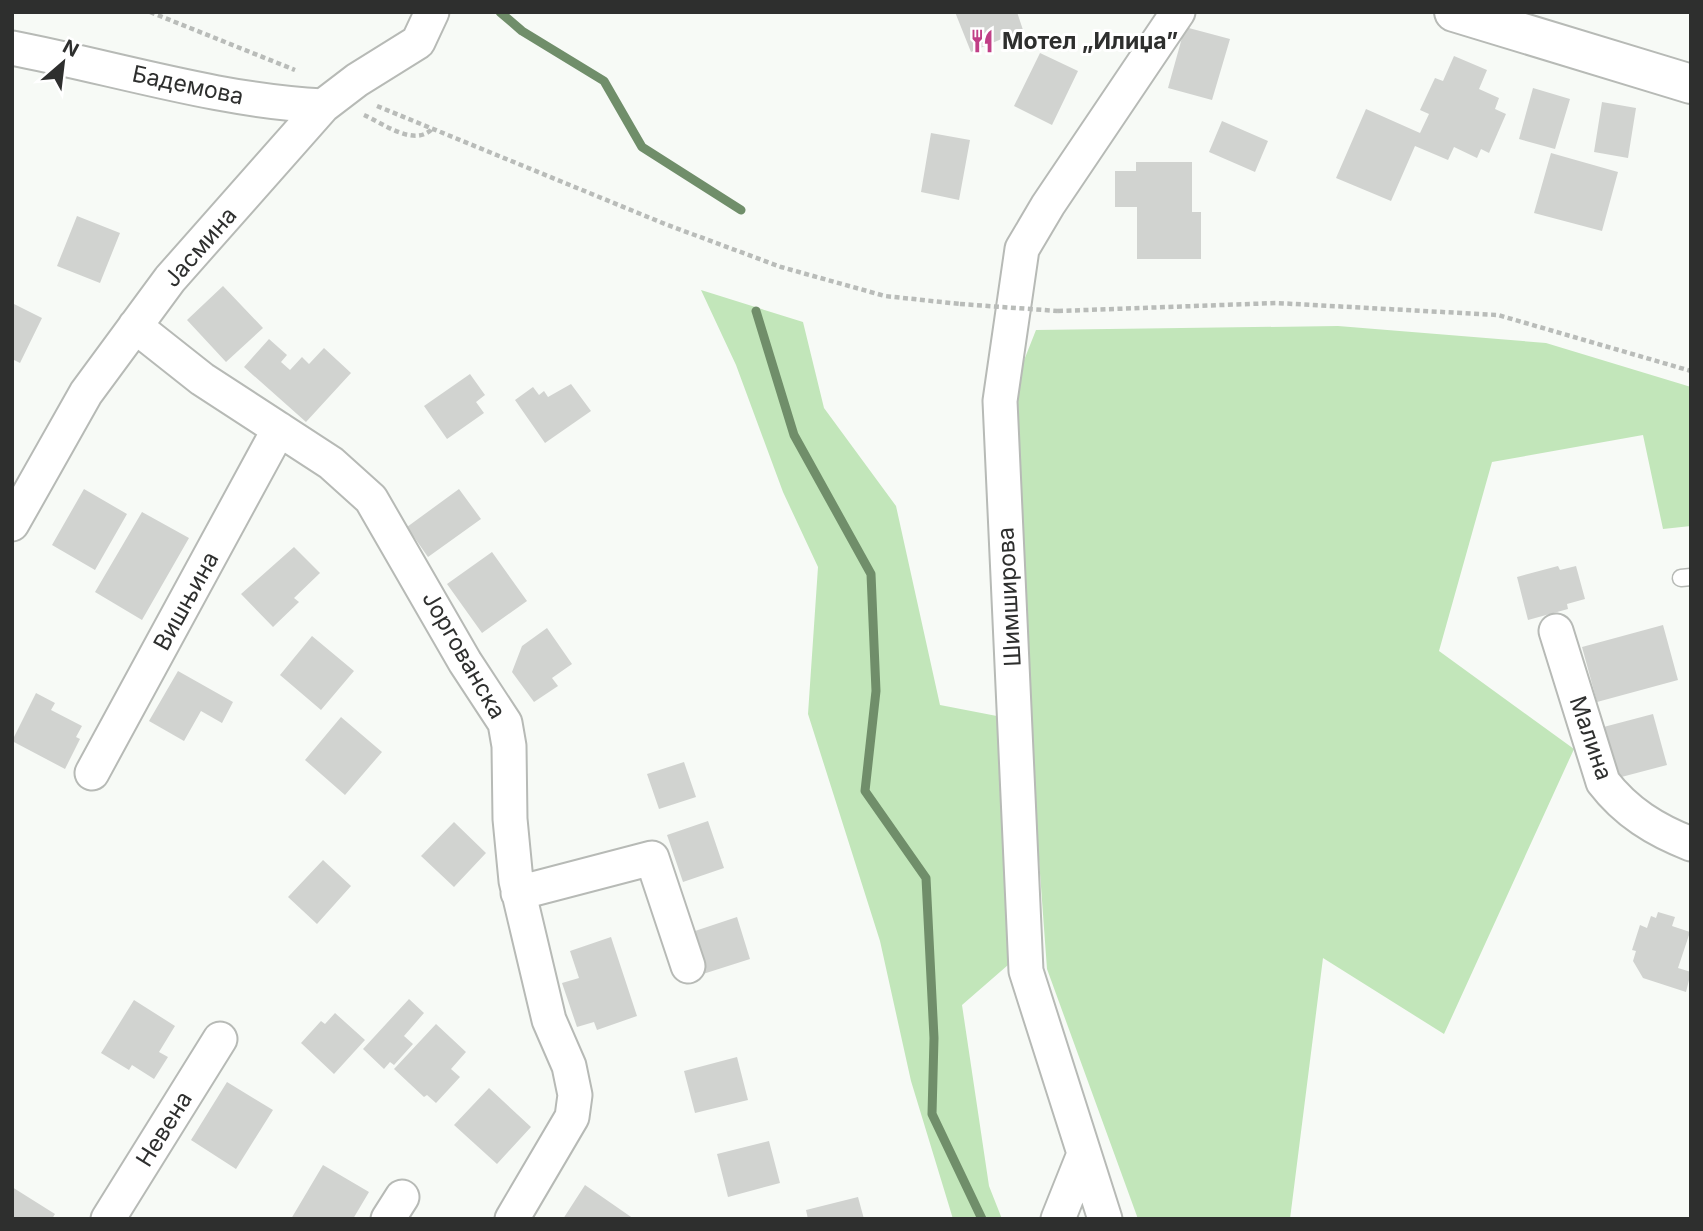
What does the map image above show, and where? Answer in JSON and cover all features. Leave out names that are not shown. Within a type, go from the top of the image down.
[{"type":"main road","points":[[1454,12],[1691,84]]},
{"type":"street","name":"Јасмина","points":[[12,524],[86,393],[135,326],[215,226],[332,99],[418,42],[432,12]]},
{"type":"street","name":"Шимширова","points":[[1105,1219],[1026,971],[1000,401],[1022,249],[1048,205],[1178,12]]},
{"type":"street","name":"Бадемова","points":[[12,48],[289,105],[332,99]]},
{"type":"street","name":"Јоргованска","points":[[135,326],[202,379],[331,463],[371,499],[465,662],[505,723],[509,746],[510,831],[519,893],[549,1020],[569,1066],[575,1095],[572,1117],[512,1219]]},
{"type":"street","name":"Вишњина","points":[[92,774],[279,429]]},
{"type":"street","name":"Малина","points":[[1556,631],[1603,782],[1618,802],[1637,818],[1691,844]]},
{"type":"street","points":[[519,893],[652,858],[688,966]]},
{"type":"street","name":"Невена","points":[[108,1219],[220,1039]]},
{"type":"street","points":[[1058,1219],[1084,1154]]},
{"type":"path","points":[[150,12],[415,138],[425,136],[432,129]]},
{"type":"path","points":[[332,99],[432,129],[665,225],[781,267],[885,296],[1058,311],[1276,303],[1498,315],[1691,372]]},
{"type":"green space","points":[[701,290],[803,322],[824,408],[896,506],[940,705],[1002,717],[1008,965],[962,1005],[989,1186],[1002,1219],[953,1219],[911,1081],[880,941],[808,714],[818,567],[783,492],[736,365]]},
{"type":"green space","points":[[1338,326],[1546,343],[1691,387],[1691,526],[1663,529],[1643,435],[1492,462],[1439,651],[1574,749],[1444,1034],[1323,958],[1290,1219],[1138,1219],[1047,969],[1029,722],[1017,378],[1036,330]]},
{"type":"building","name":"Мотел „Илиџа”","points":[[955,12],[1017,12],[1023,30],[971,52]]},
{"type":"building","points":[[1185,27],[1230,39],[1212,100],[1168,88]]},
{"type":"building","points":[[1040,53],[1078,71],[1052,125],[1014,106]]},
{"type":"building","points":[[1454,56],[1487,70],[1479,89],[1499,98],[1495,109],[1506,114],[1489,153],[1481,149],[1477,158],[1454,147],[1448,160],[1415,146],[1391,201],[1336,178],[1366,109],[1420,133],[1429,114],[1420,110],[1435,78],[1443,81]]},
{"type":"building","points":[[1533,88],[1570,99],[1555,149],[1519,139]]},
{"type":"building","points":[[1602,102],[1636,108],[1628,158],[1594,152]]},
{"type":"building","points":[[1222,121],[1268,141],[1255,172],[1209,152]]},
{"type":"building","points":[[931,133],[970,140],[959,200],[921,192]]},
{"type":"building","points":[[1551,153],[1618,172],[1602,231],[1534,213]]},
{"type":"building","points":[[1136,162],[1192,162],[1192,212],[1201,212],[1201,259],[1137,259],[1137,207],[1115,207],[1115,171],[1136,171]]},
{"type":"building","points":[[77,216],[120,233],[100,283],[57,266]]},
{"type":"building","points":[[223,286],[263,328],[226,362],[187,320]]},
{"type":"building","points":[[12,303],[42,318],[20,363],[12,359]]},
{"type":"building","points":[[269,339],[287,355],[281,362],[290,370],[302,357],[309,364],[324,348],[351,373],[306,422],[244,367]]},
{"type":"building","points":[[470,374],[485,395],[476,402],[484,413],[447,439],[424,406]]},
{"type":"building","points":[[571,384],[591,411],[545,443],[515,400],[533,387],[539,395],[544,391],[548,397]]},
{"type":"building","points":[[84,489],[127,514],[95,570],[52,545]]},
{"type":"building","points":[[459,489],[481,519],[428,557],[407,527]]},
{"type":"building","points":[[142,512],[189,538],[142,620],[95,592]]},
{"type":"building","points":[[294,547],[320,573],[294,598],[299,602],[273,627],[241,594]]},
{"type":"building","points":[[492,552],[527,601],[482,633],[447,584]]},
{"type":"building","points":[[1558,566],[1560,570],[1576,566],[1585,599],[1567,604],[1568,609],[1528,620],[1517,577]]},
{"type":"building","points":[[1663,625],[1678,680],[1597,702],[1582,647]]},
{"type":"building","points":[[547,628],[572,664],[552,678],[558,686],[534,702],[512,672],[522,646]]},
{"type":"building","points":[[312,636],[354,671],[321,710],[280,675]]},
{"type":"building","points":[[178,671],[233,702],[222,723],[201,711],[184,741],[149,721]]},
{"type":"building","points":[[36,693],[55,703],[51,710],[82,726],[76,737],[80,739],[65,769],[12,741]]},
{"type":"building","points":[[1653,714],[1667,765],[1610,780],[1596,729]]},
{"type":"building","points":[[341,717],[382,752],[345,795],[305,760]]},
{"type":"building","points":[[684,762],[696,797],[659,809],[647,774]]},
{"type":"building","points":[[708,821],[724,868],[683,882],[667,835]]},
{"type":"building","points":[[454,822],[486,853],[454,887],[421,856]]},
{"type":"building","points":[[323,860],[351,886],[317,924],[288,897]]},
{"type":"building","points":[[1658,912],[1675,917],[1672,926],[1690,932],[1678,968],[1691,972],[1686,992],[1643,978],[1633,961],[1636,951],[1632,950],[1640,925],[1647,928],[1651,916],[1656,918]]},
{"type":"building","points":[[737,917],[750,959],[703,974],[689,933]]},
{"type":"building","points":[[611,937],[637,1016],[597,1030],[594,1022],[577,1027],[562,983],[579,978],[570,951]]},
{"type":"building","points":[[409,999],[424,1013],[404,1036],[413,1044],[394,1065],[390,1062],[384,1069],[363,1049]]},
{"type":"building","points":[[134,1000],[175,1026],[159,1052],[168,1057],[154,1079],[132,1065],[129,1070],[101,1053]]},
{"type":"building","points":[[335,1013],[365,1040],[334,1074],[301,1043],[321,1021],[325,1024]]},
{"type":"building","points":[[436,1024],[466,1052],[451,1069],[460,1077],[436,1103],[427,1095],[424,1097],[394,1069]]},
{"type":"building","points":[[737,1057],[748,1100],[695,1113],[684,1071]]},
{"type":"building","points":[[227,1082],[273,1110],[236,1169],[191,1140]]},
{"type":"building","points":[[489,1088],[531,1127],[497,1164],[454,1125]]},
{"type":"building","points":[[769,1141],[780,1183],[728,1197],[717,1154]]},
{"type":"building","points":[[323,1165],[369,1192],[353,1219],[291,1219]]},
{"type":"building","points":[[585,1185],[634,1219],[563,1219]]},
{"type":"building","points":[[12,1187],[55,1214],[52,1219],[12,1219]]},
{"type":"building","points":[[858,1197],[864,1219],[808,1219],[806,1210]]},
{"type":"waterway","points":[[500,12],[522,31],[604,81],[642,147],[741,210]]},
{"type":"waterway","points":[[756,311],[794,435],[871,574],[876,691],[865,791],[926,878],[934,1038],[932,1114],[982,1219]]},
{"type":"place","name":"Мотел „Илиџа”","points":[[982,41]]}]
